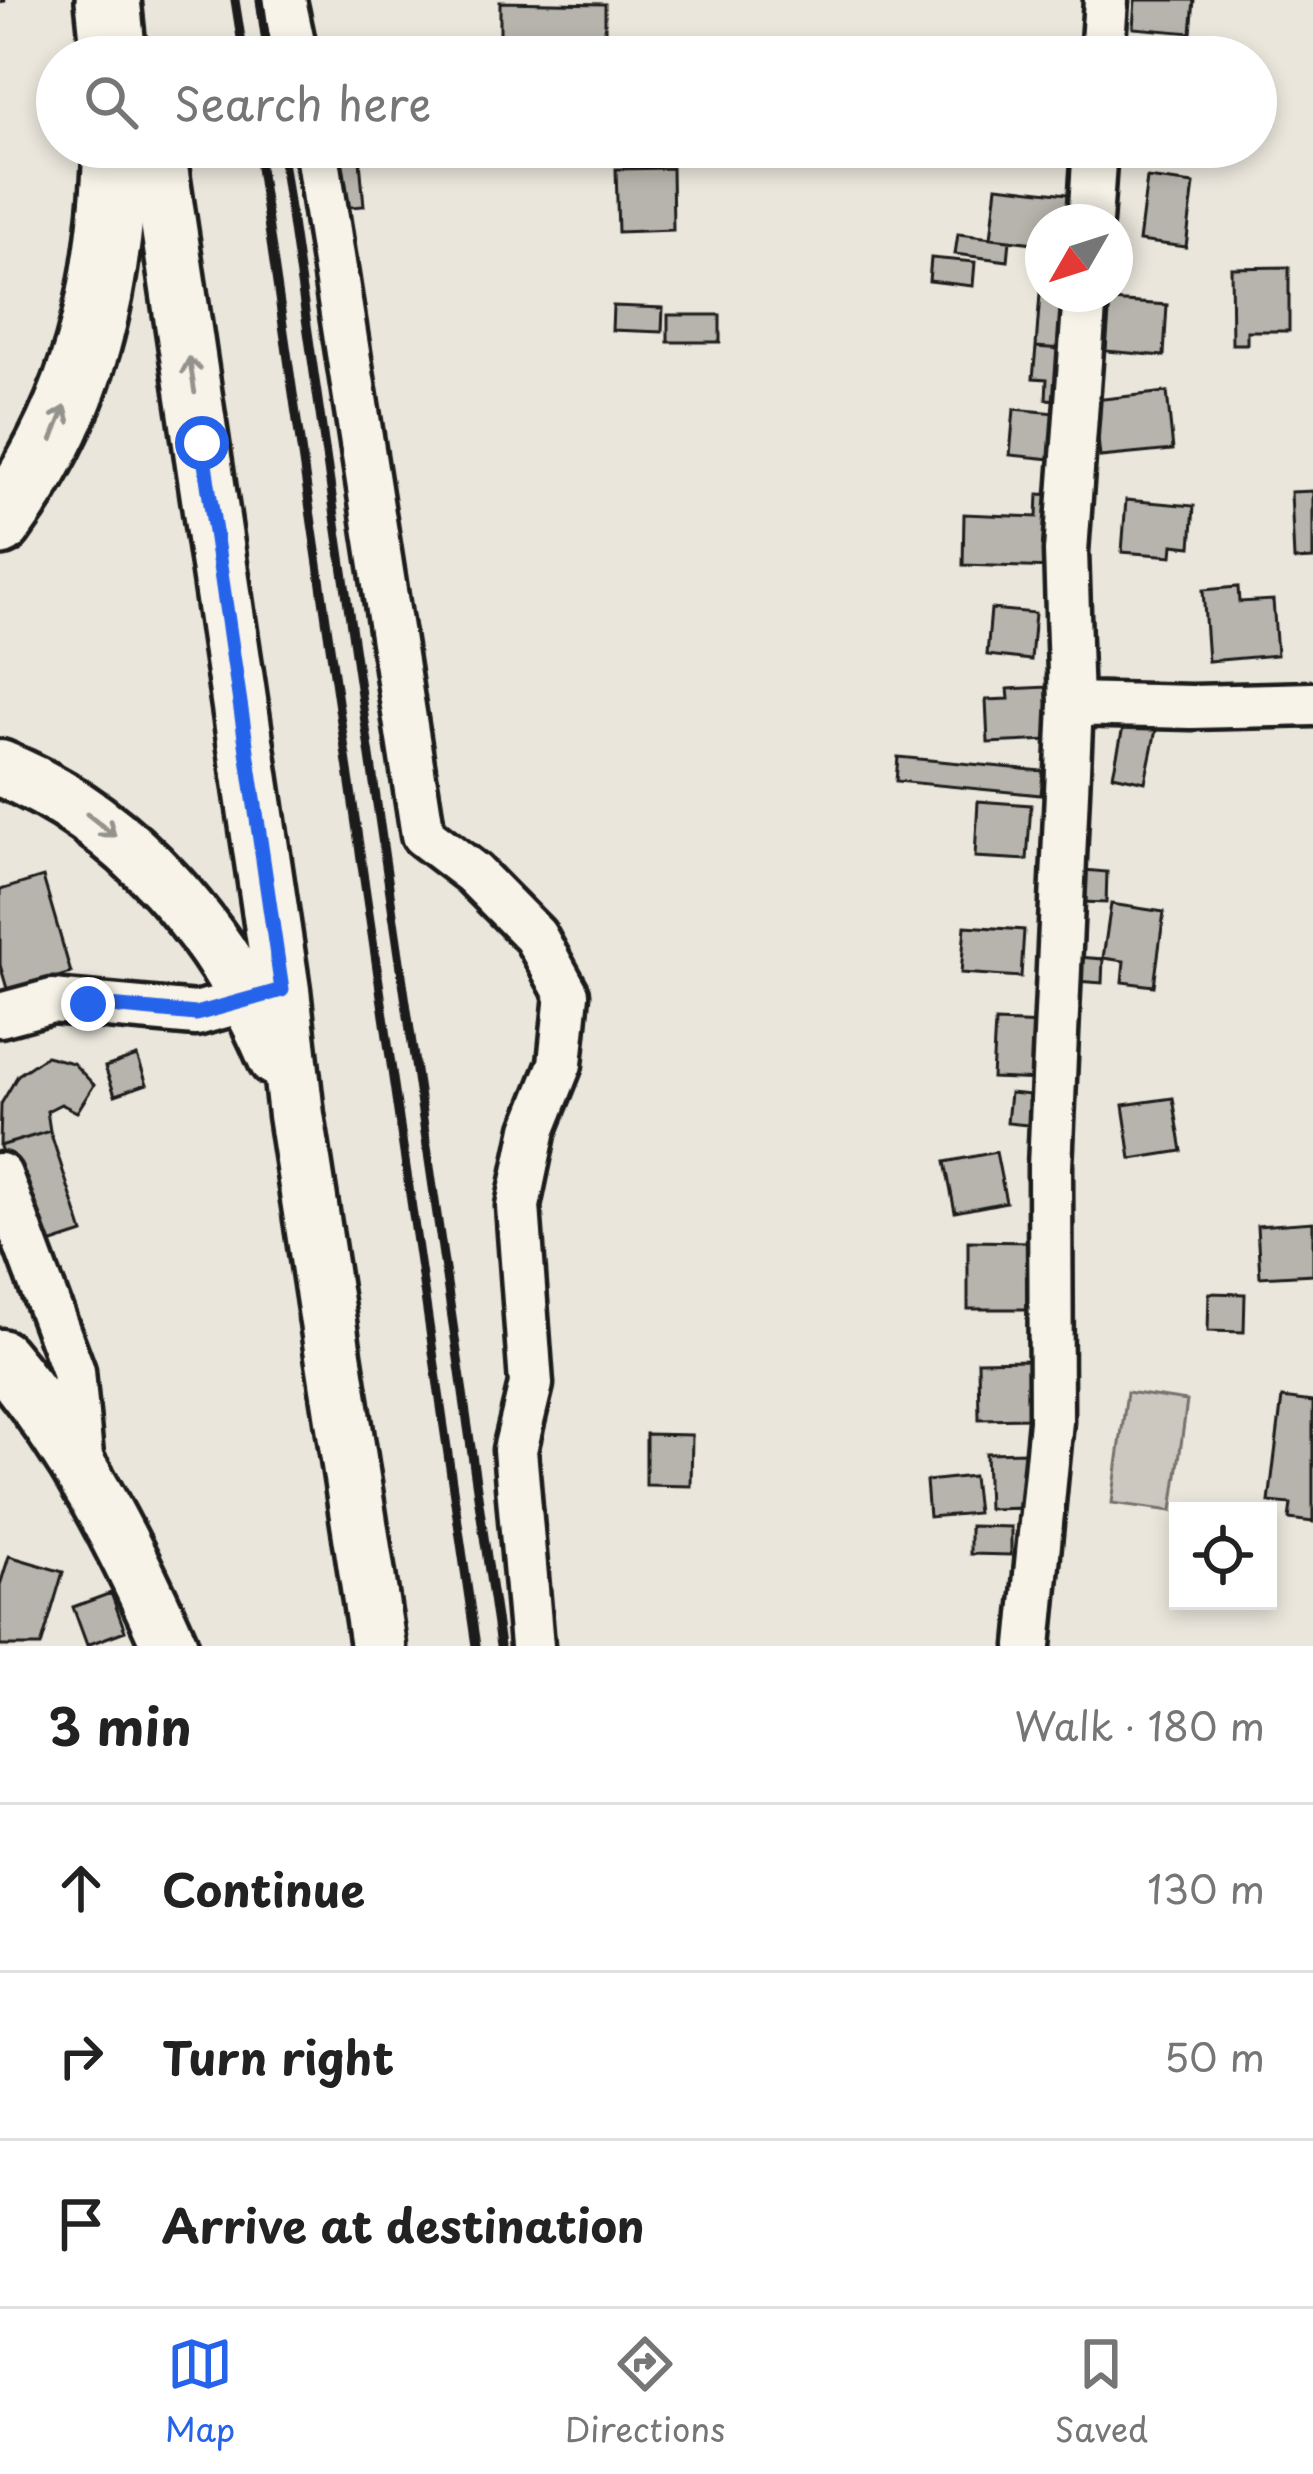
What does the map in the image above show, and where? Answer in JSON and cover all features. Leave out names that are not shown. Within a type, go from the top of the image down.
[{"type":"highway","points":[[108,0],[112,36]]},
{"type":"highway","points":[[0,524],[52,441],[89,347],[103,294],[115,168]]},
{"type":"main road","points":[[135,0],[141,36]]},
{"type":"main road","points":[[161,168],[265,995],[296,1115],[378,1646]]},
{"type":"main road","points":[[0,768],[74,804],[120,840],[166,886],[216,949],[265,995]]},
{"type":"main road","points":[[0,1358],[82,1467],[127,1549],[170,1646]]},
{"type":"street","points":[[284,0],[292,36]]},
{"type":"street","points":[[1103,36],[1106,0]]},
{"type":"street","points":[[319,168],[423,835],[473,873],[535,936],[567,994],[560,1064],[534,1129],[518,1206],[531,1384],[515,1450],[532,1646]]},
{"type":"street","points":[[1091,204],[1094,168]]},
{"type":"street","points":[[1029,1646],[1051,1421],[1050,1167],[1071,704],[1066,551],[1084,312]]},
{"type":"street","points":[[1071,704],[1313,704]]},
{"type":"street","points":[[0,1015],[52,1001],[196,1014],[265,995]]},
{"type":"street","points":[[0,1175],[73,1371],[82,1467]]},
{"type":"shaded area","points":[[1127,1392],[1187,1401],[1169,1511],[1112,1503]]},
{"type":"building","points":[[1135,0],[1194,0],[1191,33],[1133,28]]},
{"type":"building","points":[[500,2],[605,4],[605,36],[500,36]]},
{"type":"building","points":[[335,168],[361,168],[364,206],[339,208]]},
{"type":"building","points":[[672,168],[673,230],[618,232],[616,169]]},
{"type":"building","points":[[1147,178],[1194,184],[1186,247],[1139,241]]},
{"type":"building","points":[[997,186],[1086,196],[1085,204],[1025,204],[1025,242],[991,238]]},
{"type":"building","points":[[958,234],[1010,240],[1008,261],[955,254]]},
{"type":"building","points":[[931,258],[975,262],[973,286],[929,281]]},
{"type":"building","points":[[1289,267],[1289,331],[1247,331],[1247,344],[1232,344],[1231,268]]},
{"type":"building","points":[[1133,303],[1167,305],[1164,356],[1106,351],[1109,312],[1133,312]]},
{"type":"building","points":[[613,306],[663,308],[662,332],[612,330]]},
{"type":"building","points":[[1039,312],[1078,312],[1075,350],[1036,347]]},
{"type":"building","points":[[668,315],[720,315],[720,342],[668,342]]},
{"type":"building","points":[[1036,347],[1075,350],[1071,401],[1046,399],[1047,379],[1033,378]]},
{"type":"building","points":[[1167,392],[1173,450],[1100,457],[1094,400]]},
{"type":"building","points":[[1014,409],[1066,414],[1062,460],[1010,455]]},
{"type":"building","points":[[1313,491],[1313,559],[1294,560],[1291,492]]},
{"type":"building","points":[[1038,494],[1057,495],[1054,568],[963,565],[964,514],[1037,517]]},
{"type":"building","points":[[1126,500],[1194,506],[1191,547],[1173,545],[1172,556],[1122,552]]},
{"type":"building","points":[[1238,587],[1239,602],[1273,600],[1277,655],[1208,661],[1203,590]]},
{"type":"building","points":[[991,609],[1035,613],[1031,660],[987,655]]},
{"type":"building","points":[[1047,687],[1050,740],[988,743],[986,700],[1009,699],[1008,689]]},
{"type":"building","points":[[1125,718],[1157,725],[1145,782],[1113,775]]},
{"type":"building","points":[[898,757],[1043,771],[1041,795],[896,781]]},
{"type":"building","points":[[978,801],[1031,805],[1027,860],[975,857]]},
{"type":"building","points":[[1084,870],[1107,872],[1106,903],[1082,902]]},
{"type":"building","points":[[43,877],[71,973],[8,992],[0,965],[0,890]]},
{"type":"building","points":[[1111,904],[1164,912],[1154,986],[1122,982],[1124,961],[1103,958]]},
{"type":"building","points":[[965,926],[1024,930],[1021,977],[961,973]]},
{"type":"building","points":[[1078,957],[1103,959],[1102,983],[1076,981]]},
{"type":"building","points":[[995,1022],[1045,1024],[1042,1080],[992,1078]]},
{"type":"building","points":[[46,1056],[73,1063],[94,1085],[77,1112],[61,1104],[47,1111],[50,1131],[0,1146],[1,1104],[18,1075]]},
{"type":"building","points":[[137,1056],[147,1084],[115,1095],[105,1067]]},
{"type":"building","points":[[1010,1093],[1041,1096],[1038,1126],[1007,1123]]},
{"type":"building","points":[[1173,1098],[1182,1151],[1131,1159],[1123,1105]]},
{"type":"building","points":[[50,1131],[83,1233],[31,1250],[0,1146]]},
{"type":"building","points":[[996,1152],[1006,1202],[955,1212],[945,1162]]},
{"type":"building","points":[[1313,1222],[1313,1274],[1260,1277],[1257,1226]]},
{"type":"building","points":[[968,1241],[1034,1242],[1033,1309],[968,1309]]},
{"type":"building","points":[[1209,1293],[1245,1294],[1244,1332],[1208,1331]]},
{"type":"building","points":[[1031,1360],[1032,1418],[979,1419],[978,1361]]},
{"type":"building","points":[[1282,1398],[1313,1402],[1313,1522],[1289,1519],[1291,1504],[1269,1502]]},
{"type":"building","points":[[646,1434],[692,1435],[691,1486],[646,1485]]},
{"type":"building","points":[[1026,1452],[1028,1508],[988,1509],[986,1453]]},
{"type":"building","points":[[973,1476],[977,1513],[929,1517],[926,1481]]},
{"type":"building","points":[[970,1526],[1011,1527],[1011,1555],[970,1554]]},
{"type":"building","points":[[9,1556],[63,1572],[41,1646],[0,1646],[0,1585]]},
{"type":"building","points":[[111,1593],[125,1631],[87,1645],[73,1607]]},
{"type":"railway","points":[[235,0],[241,36]]},
{"type":"railway","points":[[260,0],[265,36]]},
{"type":"railway","points":[[260,168],[476,1646]]},
{"type":"railway","points":[[284,168],[500,1646]]},
{"type":"route","points":[[88,1004],[196,1014],[282,990],[202,443]]}]
